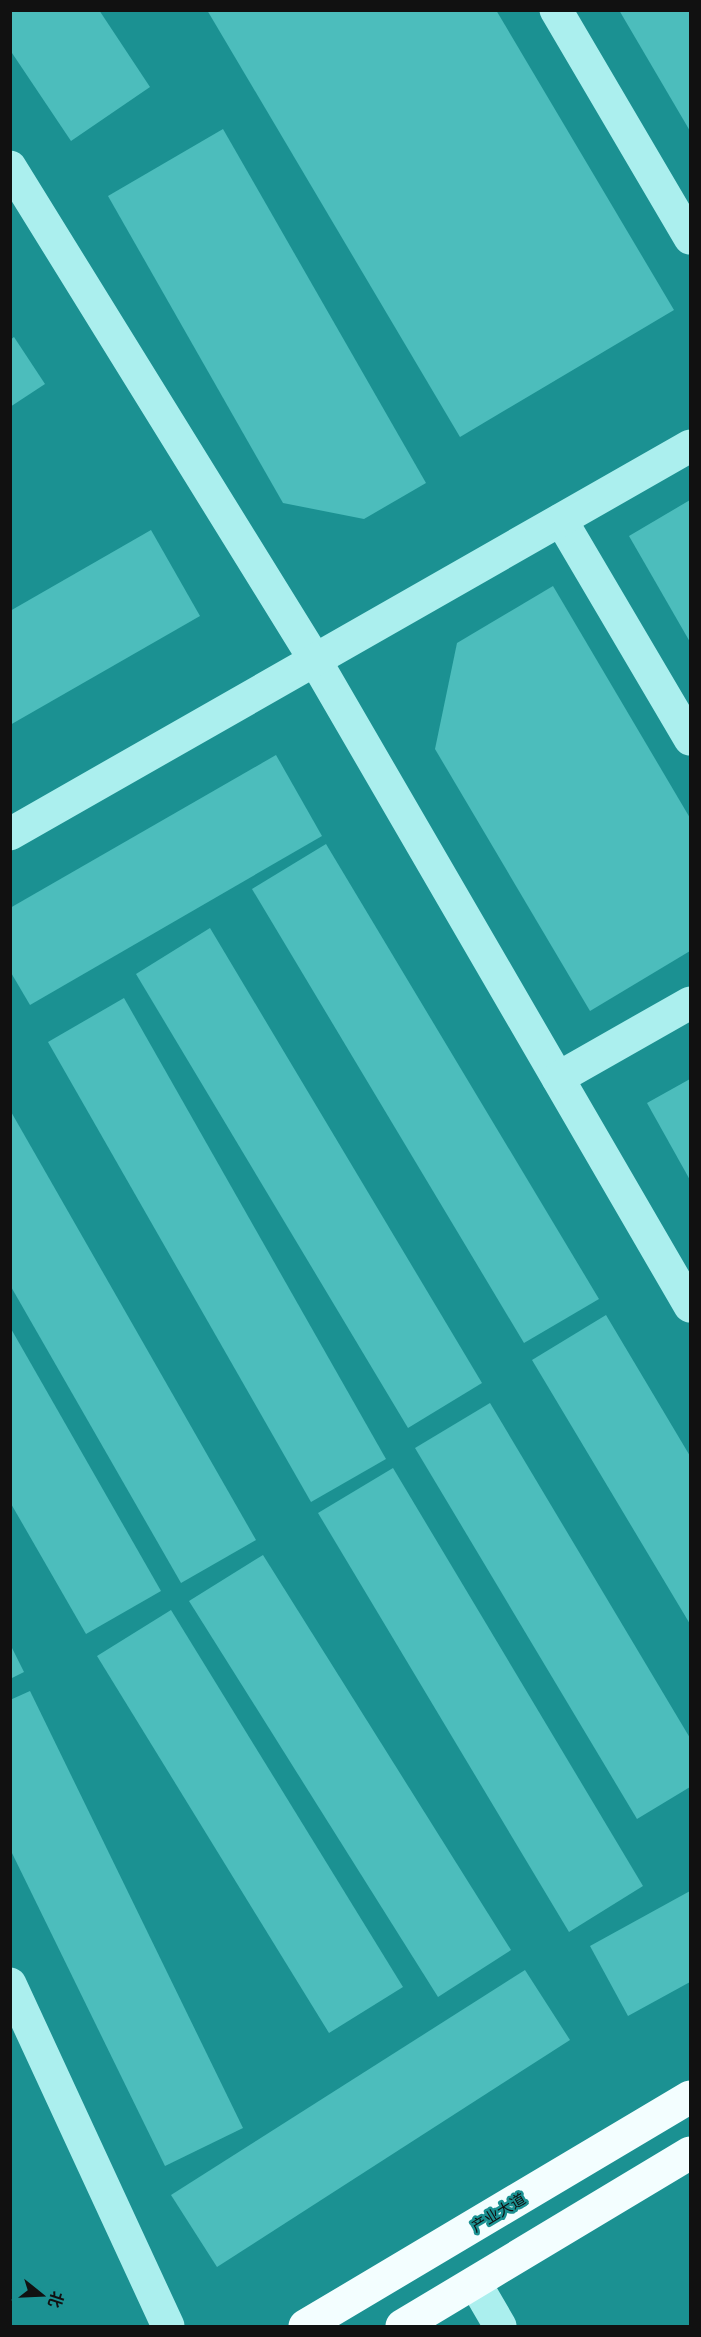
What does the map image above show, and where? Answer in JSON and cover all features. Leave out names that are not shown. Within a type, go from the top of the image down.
[{"type":"main road","name":"产业大道","points":[[305,2326],[690,2097]]},
{"type":"main road","points":[[402,2326],[690,2153]]},
{"type":"street","points":[[556,10],[690,238]]},
{"type":"street","points":[[10,167],[315,660],[690,1306]]},
{"type":"street","points":[[10,834],[690,446]]},
{"type":"street","points":[[561,520],[690,739]]},
{"type":"street","points":[[558,1078],[690,1003]]},
{"type":"street","points":[[10,1984],[168,2326]]},
{"type":"street","points":[[475,2283],[500,2326]]},
{"type":"building","points":[[10,10],[99,10],[150,87],[71,141],[10,50]]},
{"type":"building","points":[[207,10],[496,10],[674,310],[460,437]]},
{"type":"building","points":[[619,10],[690,10],[690,131]]},
{"type":"building","points":[[223,129],[426,483],[364,519],[283,503],[108,196]]},
{"type":"building","points":[[14,337],[45,384],[10,407],[10,340]]},
{"type":"building","points":[[690,500],[690,642],[629,536]]},
{"type":"building","points":[[151,530],[200,616],[10,725],[10,611]]},
{"type":"building","points":[[553,586],[690,818],[690,951],[590,1011],[435,749],[457,643]]},
{"type":"building","points":[[276,755],[322,836],[30,1005],[10,971],[10,908]]},
{"type":"building","points":[[326,844],[599,1299],[524,1343],[252,889]]},
{"type":"building","points":[[210,928],[482,1383],[408,1428],[136,974]]},
{"type":"building","points":[[124,998],[386,1459],[311,1502],[48,1042]]},
{"type":"building","points":[[690,1079],[690,1180],[647,1103]]},
{"type":"building","points":[[10,1110],[256,1540],[181,1583],[10,1285]]},
{"type":"building","points":[[606,1315],[690,1456],[690,1624],[532,1360]]},
{"type":"building","points":[[10,1327],[161,1591],[86,1634],[10,1502]]},
{"type":"building","points":[[490,1403],[690,1738],[690,1787],[637,1819],[415,1448]]},
{"type":"building","points":[[393,1468],[643,1886],[569,1932],[318,1513]]},
{"type":"building","points":[[263,1555],[511,1950],[438,1997],[189,1601]]},
{"type":"building","points":[[171,1610],[403,1987],[329,2033],[97,1656]]},
{"type":"building","points":[[10,1644],[24,1672],[10,1679]]},
{"type":"building","points":[[30,1691],[243,2128],[165,2166],[10,1849],[10,1700]]},
{"type":"building","points":[[690,1891],[690,1982],[628,2016],[590,1946]]},
{"type":"building","points":[[525,1970],[570,2040],[217,2267],[171,2195]]}]
